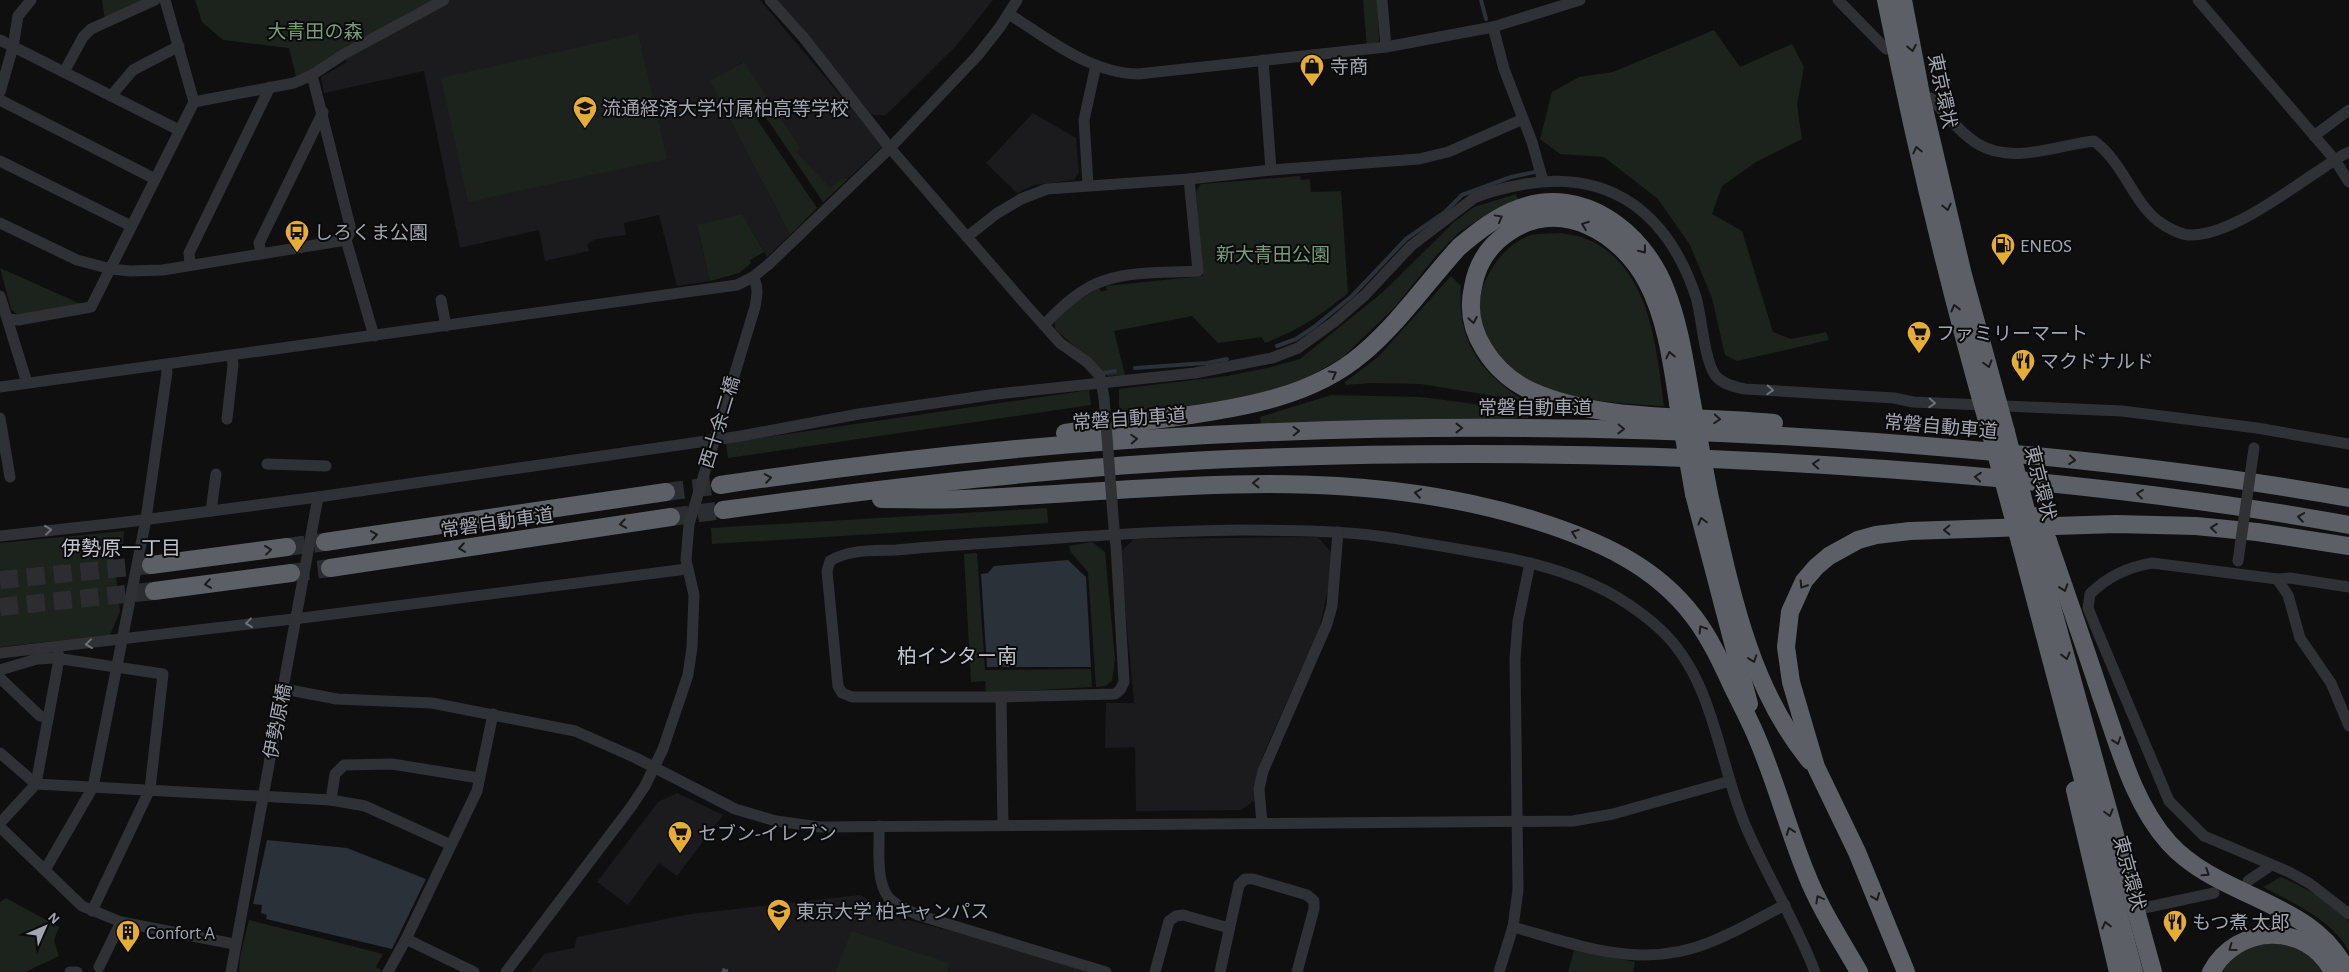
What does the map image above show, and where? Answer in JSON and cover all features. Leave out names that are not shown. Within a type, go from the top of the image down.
[{"type":"highway","name":"東京環状","points":[[1886,0],[1896,47],[1915,103]]},
{"type":"highway","name":"東京環状","points":[[1903,0],[1915,103],[1946,270],[2034,542],[2154,972]]},
{"type":"highway","points":[[911,459],[1097,428],[1247,406],[1285,396],[1319,381],[1362,354],[1401,315],[1459,247],[1505,215],[1536,204],[1568,204],[1602,214],[1623,229],[1643,250],[1665,287],[1676,316],[1685,403],[1702,494],[1757,738]]},
{"type":"highway","points":[[1685,403],[1655,302],[1638,268],[1621,246],[1588,225],[1562,218],[1548,218],[1535,220],[1516,228],[1500,238],[1490,248],[1476,272],[1473,286],[1470,301],[1474,327],[1479,341],[1494,363],[1517,383],[1530,390],[1566,403],[1618,412],[1772,423],[1936,447]]},
{"type":"highway","name":"常磐自動車道","points":[[720,485],[911,459],[1096,441],[1377,428],[1673,430],[1936,447],[2072,460],[2202,476],[2349,498]]},
{"type":"highway","name":"東京環状","points":[[1998,431],[2022,491],[2075,747],[2134,972]]},
{"type":"highway","points":[[724,510],[954,481],[1228,459],[1583,454],[1770,461],[1939,473],[2070,485],[2196,501],[2349,525]]},
{"type":"highway","points":[[805,499],[960,499],[1176,486],[1294,482],[1378,487],[1418,493],[1492,508],[1555,526],[1589,539],[1624,556],[1661,582],[1678,598],[1707,638],[1757,738],[1807,877],[1859,972]]},
{"type":"highway","name":"常磐自動車道","points":[[325,542],[666,492]]},
{"type":"highway","points":[[1702,494],[1723,555],[1759,676],[1777,714],[1795,742],[1816,767]]},
{"type":"highway","name":"常磐自動車道","points":[[330,568],[671,517]]},
{"type":"highway","points":[[1906,972],[1857,852],[1816,767],[1790,674],[1786,648],[1790,612],[1804,581],[1816,567],[1829,556],[1858,540],[1876,535],[1910,531],[2116,524],[2196,526],[2257,532],[2349,546]]},
{"type":"highway","points":[[2034,542],[2128,772],[2154,822],[2169,843],[2206,874],[2295,917],[2318,933],[2337,954],[2347,972]]},
{"type":"highway","points":[[151,565],[287,547]]},
{"type":"highway","points":[[154,591],[291,573]]},
{"type":"highway","points":[[2075,747],[2075,794],[2118,972]]},
{"type":"highway","points":[[2211,972],[2226,952],[2250,937],[2264,934],[2282,934],[2296,938],[2320,954],[2332,972]]},
{"type":"street","points":[[0,92],[13,47],[18,16],[31,0]]},
{"type":"street","points":[[64,72],[83,37],[91,29],[155,0]]},
{"type":"street","points":[[8,320],[18,320],[92,307],[194,102],[165,0]]},
{"type":"street","points":[[194,102],[294,83],[312,75],[344,54],[444,0]]},
{"type":"street","points":[[770,0],[804,38],[890,148],[1044,325],[1068,351],[1093,368],[1100,376],[1104,398],[1115,535],[1124,682],[1120,690],[1115,694],[1100,696],[1001,698],[852,698],[842,693],[838,686],[827,571],[830,561],[848,554],[1115,535],[1190,531],[1338,532],[1413,541],[1530,563],[1567,573],[1613,593],[1630,605],[1664,633],[1689,667],[1718,735],[1730,781],[1747,829],[1815,972]]},
{"type":"street","points":[[0,387],[706,290],[737,284],[753,277],[769,264],[890,148],[978,55],[1009,14],[1017,0]]},
{"type":"street","points":[[1382,0],[1386,47]]},
{"type":"street","points":[[1009,14],[1066,50],[1096,65],[1113,71],[1138,74],[1386,47],[1494,27],[1580,0]]},
{"type":"street","points":[[1838,0],[1886,49],[1896,47]]},
{"type":"street","points":[[2198,0],[2335,160],[2349,182]]},
{"type":"street","points":[[1494,27],[1504,69],[1523,119],[1543,181]]},
{"type":"street","points":[[0,40],[179,130]]},
{"type":"street","points":[[111,96],[132,70],[178,46]]},
{"type":"street","points":[[1263,60],[1271,170]]},
{"type":"street","points":[[1088,185],[1084,120],[1096,65]]},
{"type":"street","points":[[312,75],[323,112],[351,230],[346,240],[374,336]]},
{"type":"street","points":[[190,264],[189,254],[270,87]]},
{"type":"street","points":[[1915,103],[1931,98],[1978,144],[2002,153],[2017,154],[2094,141],[2114,160],[2149,212],[2165,225],[2178,232],[2192,236],[2220,229],[2243,218],[2349,152]]},
{"type":"street","points":[[0,100],[155,179]]},
{"type":"street","points":[[2314,136],[2349,110]]},
{"type":"street","points":[[261,253],[259,243],[323,112]]},
{"type":"street","points":[[967,237],[996,214],[1021,199],[1047,189],[1419,159],[1448,152],[1523,119]]},
{"type":"street","points":[[0,161],[131,226]]},
{"type":"street","points":[[1044,325],[1074,297],[1092,285],[1106,280],[1128,276],[1198,271],[1189,178]]},
{"type":"street","points":[[0,536],[211,511],[715,438],[741,436],[859,414],[997,394],[1194,373],[1249,363],[1289,352],[1334,322],[1377,283],[1411,246],[1474,198],[1486,193],[1543,181],[1568,180],[1603,189],[1628,200],[1657,225],[1688,275],[1701,316],[1711,366],[1715,376],[1730,386],[1745,389],[1991,406],[2122,411],[2257,428],[2349,444]]},
{"type":"street","points":[[0,223],[77,260],[111,269],[130,271],[163,270],[190,264],[346,240]]},
{"type":"street","name":"西十余二橋","points":[[506,972],[631,807],[654,768],[677,711],[688,675],[692,647],[694,595],[687,569],[689,524],[758,292],[757,284],[753,277]]},
{"type":"street","points":[[0,296],[27,384]]},
{"type":"street","points":[[441,300],[446,326]]},
{"type":"street","points":[[227,419],[233,365],[232,356]]},
{"type":"street","points":[[45,870],[93,787],[146,519],[167,372],[166,365]]},
{"type":"street","points":[[0,418],[10,477]]},
{"type":"street","points":[[2237,567],[2257,428]]},
{"type":"street","points":[[268,464],[326,466]]},
{"type":"street","points":[[211,511],[216,474]]},
{"type":"street","name":"伊勢原橋","points":[[230,972],[262,796],[284,689],[318,496]]},
{"type":"street","points":[[1262,823],[1259,789],[1264,771],[1321,642],[1330,615],[1338,532]]},
{"type":"street","points":[[1499,972],[1513,928],[1518,890],[1516,659],[1518,621],[1530,563]]},
{"type":"street","points":[[2349,587],[2290,578],[2277,579],[2237,567],[2152,564],[2132,567],[2098,586],[2090,594],[2088,608],[2169,801],[2204,836],[2270,866],[2289,872],[2309,883],[2349,914]]},
{"type":"street","points":[[0,670],[58,653],[122,640],[687,569]]},
{"type":"street","points":[[2277,579],[2288,595],[2300,638],[2331,683],[2349,726]]},
{"type":"street","points":[[0,653],[58,653],[116,669],[163,674],[150,789],[92,911]]},
{"type":"street","points":[[58,653],[36,784],[0,825],[82,906],[121,922],[234,944]]},
{"type":"street","points":[[0,678],[40,716],[48,718]]},
{"type":"street","points":[[284,689],[337,699],[432,704],[575,731],[654,768],[717,802],[755,816],[820,827],[1573,820],[1613,814],[1730,781]]},
{"type":"street","points":[[1001,698],[1003,825]]},
{"type":"street","points":[[388,972],[406,939],[476,791],[493,714]]},
{"type":"street","points":[[0,753],[36,784],[331,800],[365,806],[451,845]]},
{"type":"street","points":[[331,800],[335,774],[344,766],[392,764],[479,778]]},
{"type":"street","points":[[879,826],[883,887],[888,898],[898,906],[918,915],[1106,972]]},
{"type":"street","points":[[2248,881],[2270,866]]},
{"type":"street","points":[[1220,972],[1239,885],[1245,879],[1253,879],[1312,898],[1314,901],[1314,909],[1296,972]]},
{"type":"street","points":[[2118,913],[2214,893]]},
{"type":"street","points":[[1513,928],[1612,954],[1657,956],[1680,952],[1713,941],[1785,906]]},
{"type":"street","points":[[1155,972],[1169,921],[1176,916],[1183,916],[1229,928]]},
{"type":"street","points":[[99,967],[121,922]]},
{"type":"street","points":[[406,939],[474,972]]},
{"type":"street","points":[[70,972],[77,972]]},
{"type":"shaded area","name":"流通経済大学付属柏高等学校","points":[[451,0],[760,0],[883,146],[823,202],[743,62],[711,82],[790,235],[767,257],[742,214],[697,226],[710,281],[677,286],[659,215],[624,223],[626,235],[596,239],[587,244],[589,251],[545,261],[539,230],[460,248],[424,71],[324,93],[321,77],[347,62],[345,58]]},
{"type":"shaded area","points":[[776,0],[993,0],[957,45],[886,115],[872,115]]},
{"type":"shaded area","points":[[1033,113],[1076,138],[1079,173],[1074,180],[1034,185],[1017,193],[986,163]]},
{"type":"shaded area","points":[[1318,537],[1331,552],[1329,585],[1319,629],[1264,753],[1257,773],[1254,801],[1241,810],[1136,811],[1135,747],[1105,748],[1106,703],[1134,703],[1120,552],[1134,539]]},
{"type":"shaded area","points":[[1068,560],[1086,577],[1091,667],[987,667],[981,574],[988,573],[994,566]]},
{"type":"shaded area","points":[[677,793],[723,815],[677,876],[659,863],[628,905],[597,882],[658,802]]},
{"type":"shaded area","points":[[267,840],[347,848],[426,879],[392,949],[266,919],[267,915],[261,913],[262,905],[253,904]]},
{"type":"shaded area","name":"東京大学 柏キャンパス","points":[[860,895],[900,918],[978,938],[1087,972],[530,972],[544,954],[574,948],[577,937],[690,914]]},
{"type":"green space","points":[[102,0],[147,0],[105,20]]},
{"type":"green space","name":"大青田の森","points":[[195,0],[437,0],[319,68],[296,76],[289,48],[223,40],[202,22]]},
{"type":"green space","points":[[1363,0],[1377,0],[1379,41],[1367,48]]},
{"type":"green space","points":[[1714,30],[1740,67],[1792,44],[1804,67],[1797,105],[1802,139],[1756,162],[1722,186],[1712,214],[1742,231],[1773,332],[1791,339],[1826,332],[1829,340],[1737,361],[1725,355],[1712,298],[1690,245],[1658,199],[1604,157],[1560,154],[1540,139],[1552,92],[1579,77],[1613,72]]},
{"type":"green space","points":[[638,34],[667,159],[468,202],[441,78]]},
{"type":"green space","points":[[744,62],[800,148],[796,152],[830,188],[842,178],[848,179],[823,202],[763,113],[756,118],[817,208],[790,235],[710,81]]},
{"type":"green space","name":"新大青田公園","points":[[1300,176],[1301,180],[1310,179],[1311,192],[1341,191],[1348,293],[1309,322],[1265,343],[1262,337],[1218,343],[1192,316],[1114,331],[1125,375],[1108,376],[1055,329],[1055,321],[1074,303],[1099,288],[1101,292],[1107,290],[1106,286],[1203,276],[1196,191],[1201,184]]},
{"type":"green space","points":[[1516,194],[1518,200],[1490,212],[1458,233],[1436,256],[1394,308],[1343,357],[1287,390],[1195,410],[1186,408],[1147,409],[1119,414],[1119,389],[1227,376],[1300,359],[1383,292],[1453,223],[1474,207]]},
{"type":"green space","points":[[742,214],[764,252],[750,260],[751,263],[739,273],[710,281],[697,225]]},
{"type":"green space","points":[[1562,233],[1579,236],[1606,250],[1623,266],[1636,286],[1646,309],[1653,333],[1664,406],[1591,400],[1552,392],[1523,379],[1510,369],[1496,355],[1485,339],[1479,324],[1480,297],[1490,271],[1498,259],[1519,241],[1531,235]]},
{"type":"green space","points":[[0,268],[83,305],[18,315],[11,309]]},
{"type":"green space","points":[[1451,276],[1461,286],[1463,322],[1473,351],[1492,376],[1520,398],[1519,400],[1421,384],[1371,383],[1345,385],[1345,382],[1378,357]]},
{"type":"green space","points":[[1089,390],[1091,405],[728,458],[726,443]]},
{"type":"green space","points":[[1331,395],[1421,397],[1528,411],[1528,418],[1261,424],[1260,417]]},
{"type":"green space","points":[[1047,508],[1048,523],[712,544],[711,528]]},
{"type":"green space","points":[[124,531],[123,544],[114,544],[113,552],[120,611],[110,635],[0,647],[0,543]]},
{"type":"green space","points":[[1092,542],[1105,552],[1115,659],[1112,681],[1105,686],[1096,687],[1088,572],[1070,551],[1069,546]]},
{"type":"green space","points":[[977,553],[985,670],[1091,669],[1092,687],[986,693],[985,681],[971,682],[964,554]]},
{"type":"green space","points":[[2281,877],[2329,903],[2345,917],[2349,923],[2349,951],[2322,921],[2300,906],[2263,887]]},
{"type":"green space","points":[[6,898],[59,927],[54,940],[59,956],[25,972],[0,972],[0,902]]},
{"type":"green space","points":[[249,920],[383,954],[376,967],[384,972],[239,972],[240,957]]},
{"type":"green space","points":[[851,931],[949,963],[947,972],[836,972]]},
{"type":"green space","points":[[2291,942],[2314,957],[2323,972],[2219,972],[2243,946]]},
{"type":"green space","points":[[1574,950],[1635,962],[1633,972],[1568,972]]},
{"type":"waterway","points":[[1481,0],[1486,19]]},
{"type":"waterway","points":[[1277,346],[1296,339],[1352,296],[1406,239],[1445,212],[1462,195],[1511,177],[1535,172]]},
{"type":"waterway","points":[[1135,368],[1207,363],[1227,359]]},
{"type":"waterway","points":[[1104,373],[1115,371]]},
{"type":"tunnel","points":[[666,492],[720,485]]},
{"type":"tunnel","points":[[671,517],[723,510]]},
{"type":"tunnel","points":[[287,547],[325,542]]},
{"type":"tunnel","points":[[0,580],[151,565]]},
{"type":"tunnel","points":[[291,573],[330,568]]},
{"type":"tunnel","points":[[0,607],[154,591]]},
{"type":"railway","points":[[722,970],[730,972]]},
{"type":"place","name":"寺商","points":[[1312,87]]},
{"type":"place","name":"流通経済大学付属柏高等学校","points":[[585,129]]},
{"type":"place","name":"しろくま公園","points":[[297,253]]},
{"type":"place","name":"ENEOS","points":[[2003,266]]},
{"type":"place","name":"ファミリーマート","points":[[1919,354]]},
{"type":"place","name":"マクドナルド","points":[[2023,382]]},
{"type":"place","name":"セブン-イレブン","points":[[680,854]]},
{"type":"place","name":"東京大学 柏キャンパス","points":[[779,932]]},
{"type":"place","name":"もつ煮 太郎","points":[[2175,943]]},
{"type":"place","name":"Confort A","points":[[128,953]]},
{"type":"district","name":"伊勢原一丁目","points":[[121,548]]},
{"type":"district","name":"柏インター南","points":[[957,656]]}]
